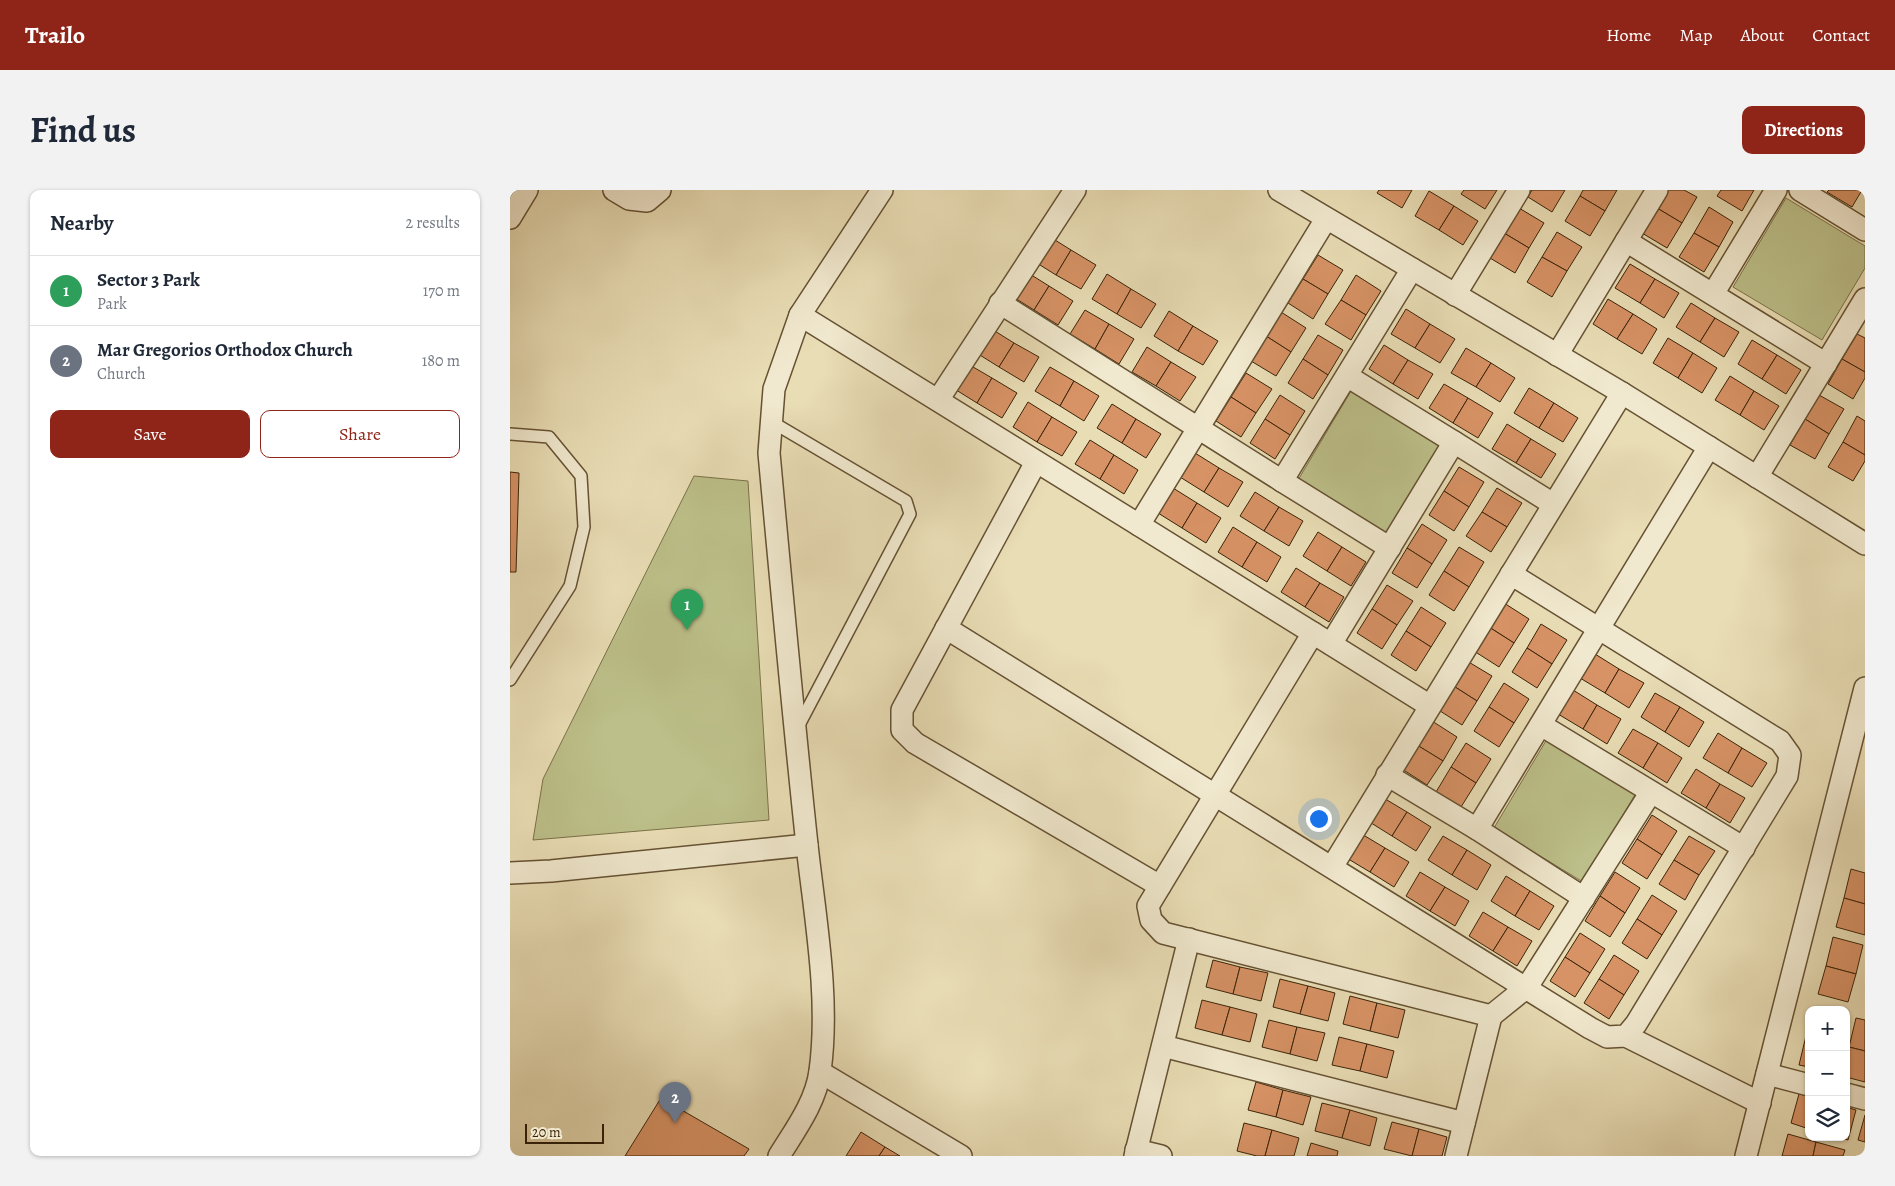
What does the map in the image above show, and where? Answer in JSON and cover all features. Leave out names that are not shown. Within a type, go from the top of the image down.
[{"type":"street","points":[[510,218],[527,190]]},
{"type":"street","points":[[614,190],[629,199],[647,201],[660,190]]},
{"type":"street","points":[[779,1156],[804,1114],[816,1086],[820,1072],[823,1015],[817,930],[807,846],[769,453],[774,389],[800,315],[882,190]]},
{"type":"street","points":[[938,400],[1075,190]]},
{"type":"street","points":[[1279,190],[1622,393],[1865,544]]},
{"type":"street","points":[[1455,295],[1519,190]]},
{"type":"street","points":[[1557,355],[1657,190]]},
{"type":"street","points":[[1713,294],[1776,190]]},
{"type":"street","points":[[1800,190],[1865,230]]},
{"type":"street","points":[[1139,525],[1326,219]]},
{"type":"street","points":[[1626,241],[1826,364]]},
{"type":"street","points":[[1282,481],[1412,269]]},
{"type":"street","points":[[1757,477],[1865,299]]},
{"type":"street","points":[[1000,303],[1390,548]]},
{"type":"street","points":[[800,315],[1430,706]]},
{"type":"street","points":[[1347,376],[1554,504]]},
{"type":"street","points":[[1332,867],[1622,393]]},
{"type":"street","points":[[1331,644],[1454,442]]},
{"type":"street","points":[[1478,829],[1709,447]]},
{"type":"street","points":[[1036,462],[902,710],[902,730],[915,743],[1160,886]]},
{"type":"street","points":[[1511,574],[1780,741],[1790,755],[1788,776],[1636,1024],[1626,1036]]},
{"type":"street","points":[[946,628],[1607,1037],[1626,1036],[1760,1103]]},
{"type":"street","points":[[1313,633],[1148,906],[1150,920],[1163,933],[1491,1016]]},
{"type":"street","points":[[1746,1156],[1865,688]]},
{"type":"street","points":[[1541,725],[1744,848]]},
{"type":"street","points":[[1387,776],[1478,829],[1584,898]]},
{"type":"street","points":[[1456,1156],[1491,1016],[1527,987],[1652,792]]},
{"type":"street","points":[[510,873],[551,871],[807,846]]},
{"type":"street","points":[[1161,1156],[1136,1153],[1189,940]]},
{"type":"street","points":[[1163,1046],[1464,1123]]},
{"type":"street","points":[[820,1072],[960,1156]]},
{"type":"street","points":[[1767,1074],[1805,1084]]},
{"type":"street","points":[[1850,1095],[1865,1099]]},
{"type":"lane","points":[[772,422],[906,501],[910,514],[796,731]]},
{"type":"lane","points":[[510,434],[549,437],[582,476],[584,527],[570,586],[510,680]]},
{"type":"green space","points":[[1786,198],[1865,246],[1865,268],[1822,340],[1733,287]]},
{"type":"green space","points":[[1351,391],[1440,445],[1386,534],[1298,480]]},
{"type":"green space","points":[[694,476],[748,481],[769,820],[533,840],[543,779]]},
{"type":"green space","points":[[1547,739],[1636,793],[1583,882],[1494,828]]},
{"type":"building","points":[[1379,190],[1412,190],[1402,208],[1377,193]]},
{"type":"building","points":[[1464,190],[1497,190],[1485,209],[1461,194]]},
{"type":"building","points":[[1532,190],[1565,190],[1552,212],[1528,197]]},
{"type":"building","points":[[1583,190],[1617,190],[1605,211],[1580,196]]},
{"type":"building","points":[[1668,190],[1684,190],[1697,197],[1682,223],[1657,208]]},
{"type":"building","points":[[1721,190],[1754,190],[1742,211],[1717,196]]},
{"type":"building","points":[[1829,190],[1862,190],[1852,207],[1827,192]]},
{"type":"building","points":[[1429,191],[1454,206],[1439,230],[1415,216]]},
{"type":"building","points":[[1580,196],[1605,211],[1590,236],[1565,221]]},
{"type":"building","points":[[1454,206],[1478,221],[1463,245],[1439,230]]},
{"type":"building","points":[[1709,207],[1733,222],[1719,247],[1694,233]]},
{"type":"building","points":[[1519,208],[1544,223],[1529,248],[1504,233]]},
{"type":"building","points":[[1657,208],[1682,223],[1667,248],[1642,233]]},
{"type":"building","points":[[1557,232],[1582,247],[1567,271],[1542,257]]},
{"type":"building","points":[[1504,233],[1529,248],[1515,273],[1490,258]]},
{"type":"building","points":[[1694,233],[1719,247],[1704,272],[1679,257]]},
{"type":"building","points":[[1047,235],[1071,250],[1056,275],[1032,260]]},
{"type":"building","points":[[1071,250],[1096,265],[1081,289],[1056,275]]},
{"type":"building","points":[[1318,255],[1343,270],[1328,294],[1303,279]]},
{"type":"building","points":[[1542,257],[1567,271],[1552,297],[1527,282]]},
{"type":"building","points":[[1630,264],[1655,279],[1640,303],[1615,288]]},
{"type":"building","points":[[1025,271],[1049,286],[1034,310],[1010,295]]},
{"type":"building","points":[[1107,274],[1131,289],[1117,314],[1092,299]]},
{"type":"building","points":[[1356,275],[1381,291],[1366,315],[1341,300]]},
{"type":"building","points":[[1303,279],[1328,294],[1313,319],[1288,303]]},
{"type":"building","points":[[1655,279],[1679,293],[1664,318],[1640,303]]},
{"type":"building","points":[[1049,286],[1073,301],[1058,325],[1034,310]]},
{"type":"building","points":[[1131,289],[1156,304],[1141,328],[1117,314]]},
{"type":"building","points":[[1608,299],[1633,314],[1617,339],[1593,324]]},
{"type":"building","points":[[1341,300],[1366,315],[1351,340],[1325,324]]},
{"type":"building","points":[[1691,303],[1715,318],[1700,342],[1676,327]]},
{"type":"building","points":[[1406,309],[1430,324],[1415,348],[1391,334]]},
{"type":"building","points":[[1085,310],[1109,324],[1095,349],[1070,334]]},
{"type":"building","points":[[1169,311],[1193,326],[1178,351],[1154,336]]},
{"type":"building","points":[[1281,312],[1306,328],[1291,352],[1266,336]]},
{"type":"building","points":[[1633,314],[1657,329],[1642,354],[1617,339]]},
{"type":"building","points":[[1715,318],[1739,332],[1724,357],[1700,342]]},
{"type":"building","points":[[1109,324],[1134,339],[1119,364],[1095,349]]},
{"type":"building","points":[[1430,324],[1455,339],[1440,363],[1415,348]]},
{"type":"building","points":[[1193,326],[1218,341],[1203,365],[1178,351]]},
{"type":"building","points":[[990,328],[1014,343],[999,367],[975,352]]},
{"type":"building","points":[[1857,334],[1865,338],[1865,372],[1842,359]]},
{"type":"building","points":[[1318,335],[1343,350],[1328,375],[1303,359]]},
{"type":"building","points":[[1266,336],[1291,352],[1276,376],[1251,361]]},
{"type":"building","points":[[1668,338],[1693,353],[1678,378],[1653,363]]},
{"type":"building","points":[[1752,340],[1777,355],[1762,379],[1738,364]]},
{"type":"building","points":[[1014,343],[1039,357],[1024,382],[999,367]]},
{"type":"building","points":[[1384,345],[1408,360],[1393,384],[1369,369]]},
{"type":"building","points":[[1147,347],[1171,362],[1156,386],[1132,372]]},
{"type":"building","points":[[1466,348],[1491,363],[1476,387],[1451,373]]},
{"type":"building","points":[[1693,353],[1717,368],[1702,393],[1678,378]]},
{"type":"building","points":[[1777,355],[1801,370],[1786,394],[1762,379]]},
{"type":"building","points":[[1303,359],[1328,375],[1313,399],[1288,383]]},
{"type":"building","points":[[1842,359],[1865,372],[1865,378],[1853,399],[1828,384]]},
{"type":"building","points":[[1408,360],[1433,374],[1418,399],[1393,384]]},
{"type":"building","points":[[1171,362],[1196,377],[1180,401],[1156,386]]},
{"type":"building","points":[[1491,363],[1515,378],[1500,402],[1476,387]]},
{"type":"building","points":[[968,364],[992,378],[977,403],[953,388]]},
{"type":"building","points":[[1050,367],[1074,381],[1060,406],[1035,391]]},
{"type":"building","points":[[1246,373],[1272,389],[1256,413],[1231,397]]},
{"type":"building","points":[[1730,376],[1754,391],[1740,415],[1715,400]]},
{"type":"building","points":[[992,378],[1017,393],[1002,418],[977,403]]},
{"type":"building","points":[[1074,381],[1099,396],[1084,421],[1060,406]]},
{"type":"building","points":[[1444,384],[1468,398],[1453,423],[1429,408]]},
{"type":"building","points":[[1529,388],[1554,403],[1539,428],[1514,413]]},
{"type":"building","points":[[1754,391],[1779,406],[1764,430],[1740,415]]},
{"type":"building","points":[[1280,395],[1305,411],[1290,435],[1265,419]]},
{"type":"building","points":[[1819,395],[1844,409],[1829,434],[1805,419]]},
{"type":"building","points":[[1231,397],[1256,413],[1241,437],[1216,421]]},
{"type":"building","points":[[1468,398],[1493,413],[1478,438],[1453,423]]},
{"type":"building","points":[[1028,402],[1052,417],[1037,442],[1013,427]]},
{"type":"building","points":[[1554,403],[1578,418],[1563,442],[1539,428]]},
{"type":"building","points":[[1112,404],[1136,419],[1122,443],[1097,428]]},
{"type":"building","points":[[1857,416],[1865,421],[1865,455],[1843,442]]},
{"type":"building","points":[[1052,417],[1077,432],[1062,456],[1037,442]]},
{"type":"building","points":[[1136,419],[1161,434],[1146,458],[1122,443]]},
{"type":"building","points":[[1265,419],[1290,435],[1275,459],[1250,443]]},
{"type":"building","points":[[1805,419],[1829,434],[1815,459],[1790,445]]},
{"type":"building","points":[[1507,424],[1531,439],[1516,463],[1492,449]]},
{"type":"building","points":[[1531,439],[1556,454],[1541,478],[1516,463]]},
{"type":"building","points":[[1090,440],[1114,455],[1100,479],[1075,464]]},
{"type":"building","points":[[1843,442],[1865,455],[1865,461],[1853,481],[1828,467]]},
{"type":"building","points":[[1195,453],[1219,468],[1204,492],[1180,477]]},
{"type":"building","points":[[1114,455],[1138,470],[1124,494],[1100,479]]},
{"type":"building","points":[[1459,467],[1484,482],[1469,507],[1444,491]]},
{"type":"building","points":[[1219,468],[1243,482],[1228,507],[1204,492]]},
{"type":"building","points":[[510,472],[519,473],[516,572],[510,572]]},
{"type":"building","points":[[1173,488],[1197,503],[1182,528],[1158,513]]},
{"type":"building","points":[[1497,488],[1522,503],[1507,527],[1482,512]]},
{"type":"building","points":[[1444,491],[1469,507],[1454,531],[1429,515]]},
{"type":"building","points":[[1255,492],[1279,507],[1264,531],[1240,516]]},
{"type":"building","points":[[1197,503],[1221,518],[1206,543],[1182,528]]},
{"type":"building","points":[[1279,507],[1303,521],[1289,546],[1264,531]]},
{"type":"building","points":[[1482,512],[1507,527],[1491,552],[1466,536]]},
{"type":"building","points":[[1422,524],[1447,540],[1432,564],[1407,548]]},
{"type":"building","points":[[1233,527],[1257,542],[1242,567],[1218,552]]},
{"type":"building","points":[[1318,532],[1342,547],[1327,571],[1303,556]]},
{"type":"building","points":[[1257,542],[1281,557],[1267,582],[1242,567]]},
{"type":"building","points":[[1342,547],[1366,562],[1351,586],[1327,571]]},
{"type":"building","points":[[1459,547],[1484,562],[1469,587],[1444,571]]},
{"type":"building","points":[[1407,548],[1432,564],[1417,588],[1392,573]]},
{"type":"building","points":[[1296,568],[1320,583],[1305,607],[1281,592]]},
{"type":"building","points":[[1444,571],[1469,587],[1454,611],[1429,595]]},
{"type":"building","points":[[1320,583],[1344,597],[1329,622],[1305,607]]},
{"type":"building","points":[[1387,585],[1413,601],[1397,625],[1372,609]]},
{"type":"building","points":[[1504,603],[1529,619],[1514,643],[1489,627]]},
{"type":"building","points":[[1421,607],[1446,623],[1431,647],[1406,631]]},
{"type":"building","points":[[1372,609],[1397,625],[1382,649],[1357,633]]},
{"type":"building","points":[[1541,624],[1567,640],[1552,664],[1527,648]]},
{"type":"building","points":[[1489,627],[1514,643],[1499,667],[1474,651]]},
{"type":"building","points":[[1406,631],[1431,647],[1416,671],[1391,655]]},
{"type":"building","points":[[1527,648],[1552,664],[1537,688],[1512,672]]},
{"type":"building","points":[[1595,654],[1619,669],[1605,693],[1580,678]]},
{"type":"building","points":[[1467,661],[1492,676],[1477,701],[1452,685]]},
{"type":"building","points":[[1619,669],[1644,683],[1629,708],[1605,693]]},
{"type":"building","points":[[1504,683],[1529,699],[1514,723],[1489,707]]},
{"type":"building","points":[[1452,685],[1477,701],[1462,725],[1437,709]]},
{"type":"building","points":[[1573,690],[1597,705],[1583,729],[1558,714]]},
{"type":"building","points":[[1655,693],[1680,707],[1665,732],[1641,717]]},
{"type":"building","points":[[1597,705],[1621,719],[1607,744],[1583,729]]},
{"type":"building","points":[[1489,707],[1514,723],[1499,747],[1474,731]]},
{"type":"building","points":[[1680,707],[1704,722],[1689,747],[1665,732]]},
{"type":"building","points":[[1432,721],[1457,737],[1443,761],[1417,745]]},
{"type":"building","points":[[1633,729],[1658,743],[1643,768],[1618,753]]},
{"type":"building","points":[[1718,733],[1742,748],[1728,773],[1703,758]]},
{"type":"building","points":[[1466,743],[1491,759],[1476,783],[1451,767]]},
{"type":"building","points":[[1658,743],[1682,758],[1667,783],[1643,768]]},
{"type":"building","points":[[1417,745],[1443,761],[1427,785],[1402,769]]},
{"type":"building","points":[[1742,748],[1767,763],[1752,787],[1728,773]]},
{"type":"building","points":[[1451,767],[1476,783],[1461,807],[1436,792]]},
{"type":"building","points":[[1696,769],[1720,784],[1706,808],[1681,793]]},
{"type":"building","points":[[1720,784],[1745,798],[1730,823],[1706,808]]},
{"type":"building","points":[[1382,797],[1407,812],[1392,836],[1368,821]]},
{"type":"building","points":[[1407,812],[1431,827],[1416,851],[1392,836]]},
{"type":"building","points":[[1652,815],[1677,831],[1662,855],[1637,839]]},
{"type":"building","points":[[1360,833],[1385,848],[1370,872],[1345,857]]},
{"type":"building","points":[[1443,836],[1467,850],[1452,875],[1428,860]]},
{"type":"building","points":[[1689,836],[1715,851],[1699,875],[1674,860]]},
{"type":"building","points":[[1637,839],[1662,855],[1647,879],[1622,863]]},
{"type":"building","points":[[1385,848],[1409,862],[1394,887],[1370,872]]},
{"type":"building","points":[[1467,850],[1491,865],[1477,890],[1452,875]]},
{"type":"building","points":[[1674,860],[1699,875],[1685,900],[1659,884]]},
{"type":"building","points":[[1851,869],[1865,873],[1865,904],[1844,898]]},
{"type":"building","points":[[1420,872],[1445,887],[1430,911],[1406,896]]},
{"type":"building","points":[[1615,872],[1640,888],[1625,913],[1600,896]]},
{"type":"building","points":[[1506,876],[1530,891],[1515,916],[1491,901]]},
{"type":"building","points":[[1445,887],[1469,901],[1455,926],[1430,911]]},
{"type":"building","points":[[1530,891],[1554,906],[1539,930],[1515,916]]},
{"type":"building","points":[[1652,895],[1677,911],[1662,935],[1637,919]]},
{"type":"building","points":[[1600,896],[1625,913],[1610,937],[1585,921]]},
{"type":"building","points":[[1844,898],[1865,904],[1865,935],[1836,927]]},
{"type":"building","points":[[1483,912],[1508,927],[1493,951],[1469,936]]},
{"type":"building","points":[[1637,919],[1662,935],[1647,959],[1622,943]]},
{"type":"building","points":[[1508,927],[1532,941],[1517,966],[1493,951]]},
{"type":"building","points":[[1580,933],[1605,949],[1590,973],[1565,957]]},
{"type":"building","points":[[1833,937],[1863,945],[1856,974],[1826,966]]},
{"type":"building","points":[[1614,955],[1639,971],[1624,995],[1599,979]]},
{"type":"building","points":[[1565,957],[1590,973],[1575,997],[1550,981]]},
{"type":"building","points":[[1213,960],[1240,967],[1233,994],[1206,987]]},
{"type":"building","points":[[1826,966],[1856,974],[1848,1002],[1818,994]]},
{"type":"building","points":[[1240,967],[1268,973],[1261,1001],[1233,994]]},
{"type":"building","points":[[1280,979],[1308,986],[1300,1014],[1273,1007]]},
{"type":"building","points":[[1599,979],[1624,995],[1609,1019],[1584,1003]]},
{"type":"building","points":[[1308,986],[1335,993],[1328,1021],[1300,1014]]},
{"type":"building","points":[[1350,996],[1377,1003],[1370,1031],[1343,1024]]},
{"type":"building","points":[[1202,1000],[1230,1007],[1222,1035],[1195,1028]]},
{"type":"building","points":[[1377,1003],[1405,1010],[1398,1038],[1370,1031]]},
{"type":"building","points":[[1230,1007],[1257,1014],[1250,1042],[1222,1035]]},
{"type":"building","points":[[1856,1018],[1865,1020],[1865,1051],[1850,1047]]},
{"type":"building","points":[[1269,1020],[1297,1027],[1290,1054],[1262,1047]]},
{"type":"building","points":[[1297,1027],[1325,1033],[1317,1061],[1290,1054]]},
{"type":"building","points":[[1339,1037],[1367,1044],[1360,1071],[1332,1065]]},
{"type":"building","points":[[1805,1040],[1805,1066],[1799,1065]]},
{"type":"building","points":[[1367,1044],[1394,1051],[1387,1078],[1360,1071]]},
{"type":"building","points":[[1850,1047],[1865,1051],[1865,1082],[1850,1078]]},
{"type":"building","points":[[1256,1082],[1283,1090],[1276,1117],[1248,1110]]},
{"type":"building","points":[[1283,1090],[1311,1097],[1303,1125],[1276,1117]]},
{"type":"building","points":[[1799,1094],[1805,1095],[1805,1128],[1791,1123]]},
{"type":"building","points":[[661,1098],[749,1149],[744,1156],[625,1156]]},
{"type":"building","points":[[1322,1103],[1350,1110],[1342,1138],[1315,1131]]},
{"type":"building","points":[[1850,1108],[1856,1110],[1850,1132]]},
{"type":"building","points":[[1350,1110],[1377,1118],[1370,1146],[1342,1138]]},
{"type":"building","points":[[1865,1115],[1865,1142],[1858,1140]]},
{"type":"building","points":[[1392,1122],[1419,1129],[1412,1156],[1384,1149]]},
{"type":"building","points":[[1244,1123],[1272,1130],[1265,1156],[1237,1151]]},
{"type":"building","points":[[1419,1129],[1447,1137],[1442,1156],[1412,1156]]},
{"type":"building","points":[[1272,1130],[1299,1138],[1294,1156],[1265,1156]]},
{"type":"building","points":[[861,1132],[885,1147],[879,1156],[846,1156]]},
{"type":"building","points":[[1788,1134],[1805,1139],[1805,1141],[1816,1142],[1813,1156],[1782,1156]]},
{"type":"building","points":[[1816,1142],[1845,1150],[1843,1156],[1813,1156]]},
{"type":"building","points":[[1311,1143],[1338,1151],[1337,1156],[1307,1156]]},
{"type":"building","points":[[885,1147],[900,1156],[879,1156]]},
{"type":"place","name":"Sector 3 Park","points":[[687,630]]},
{"type":"place","name":"Mar Gregorios Orthodox Church","points":[[675,1123]]}]
